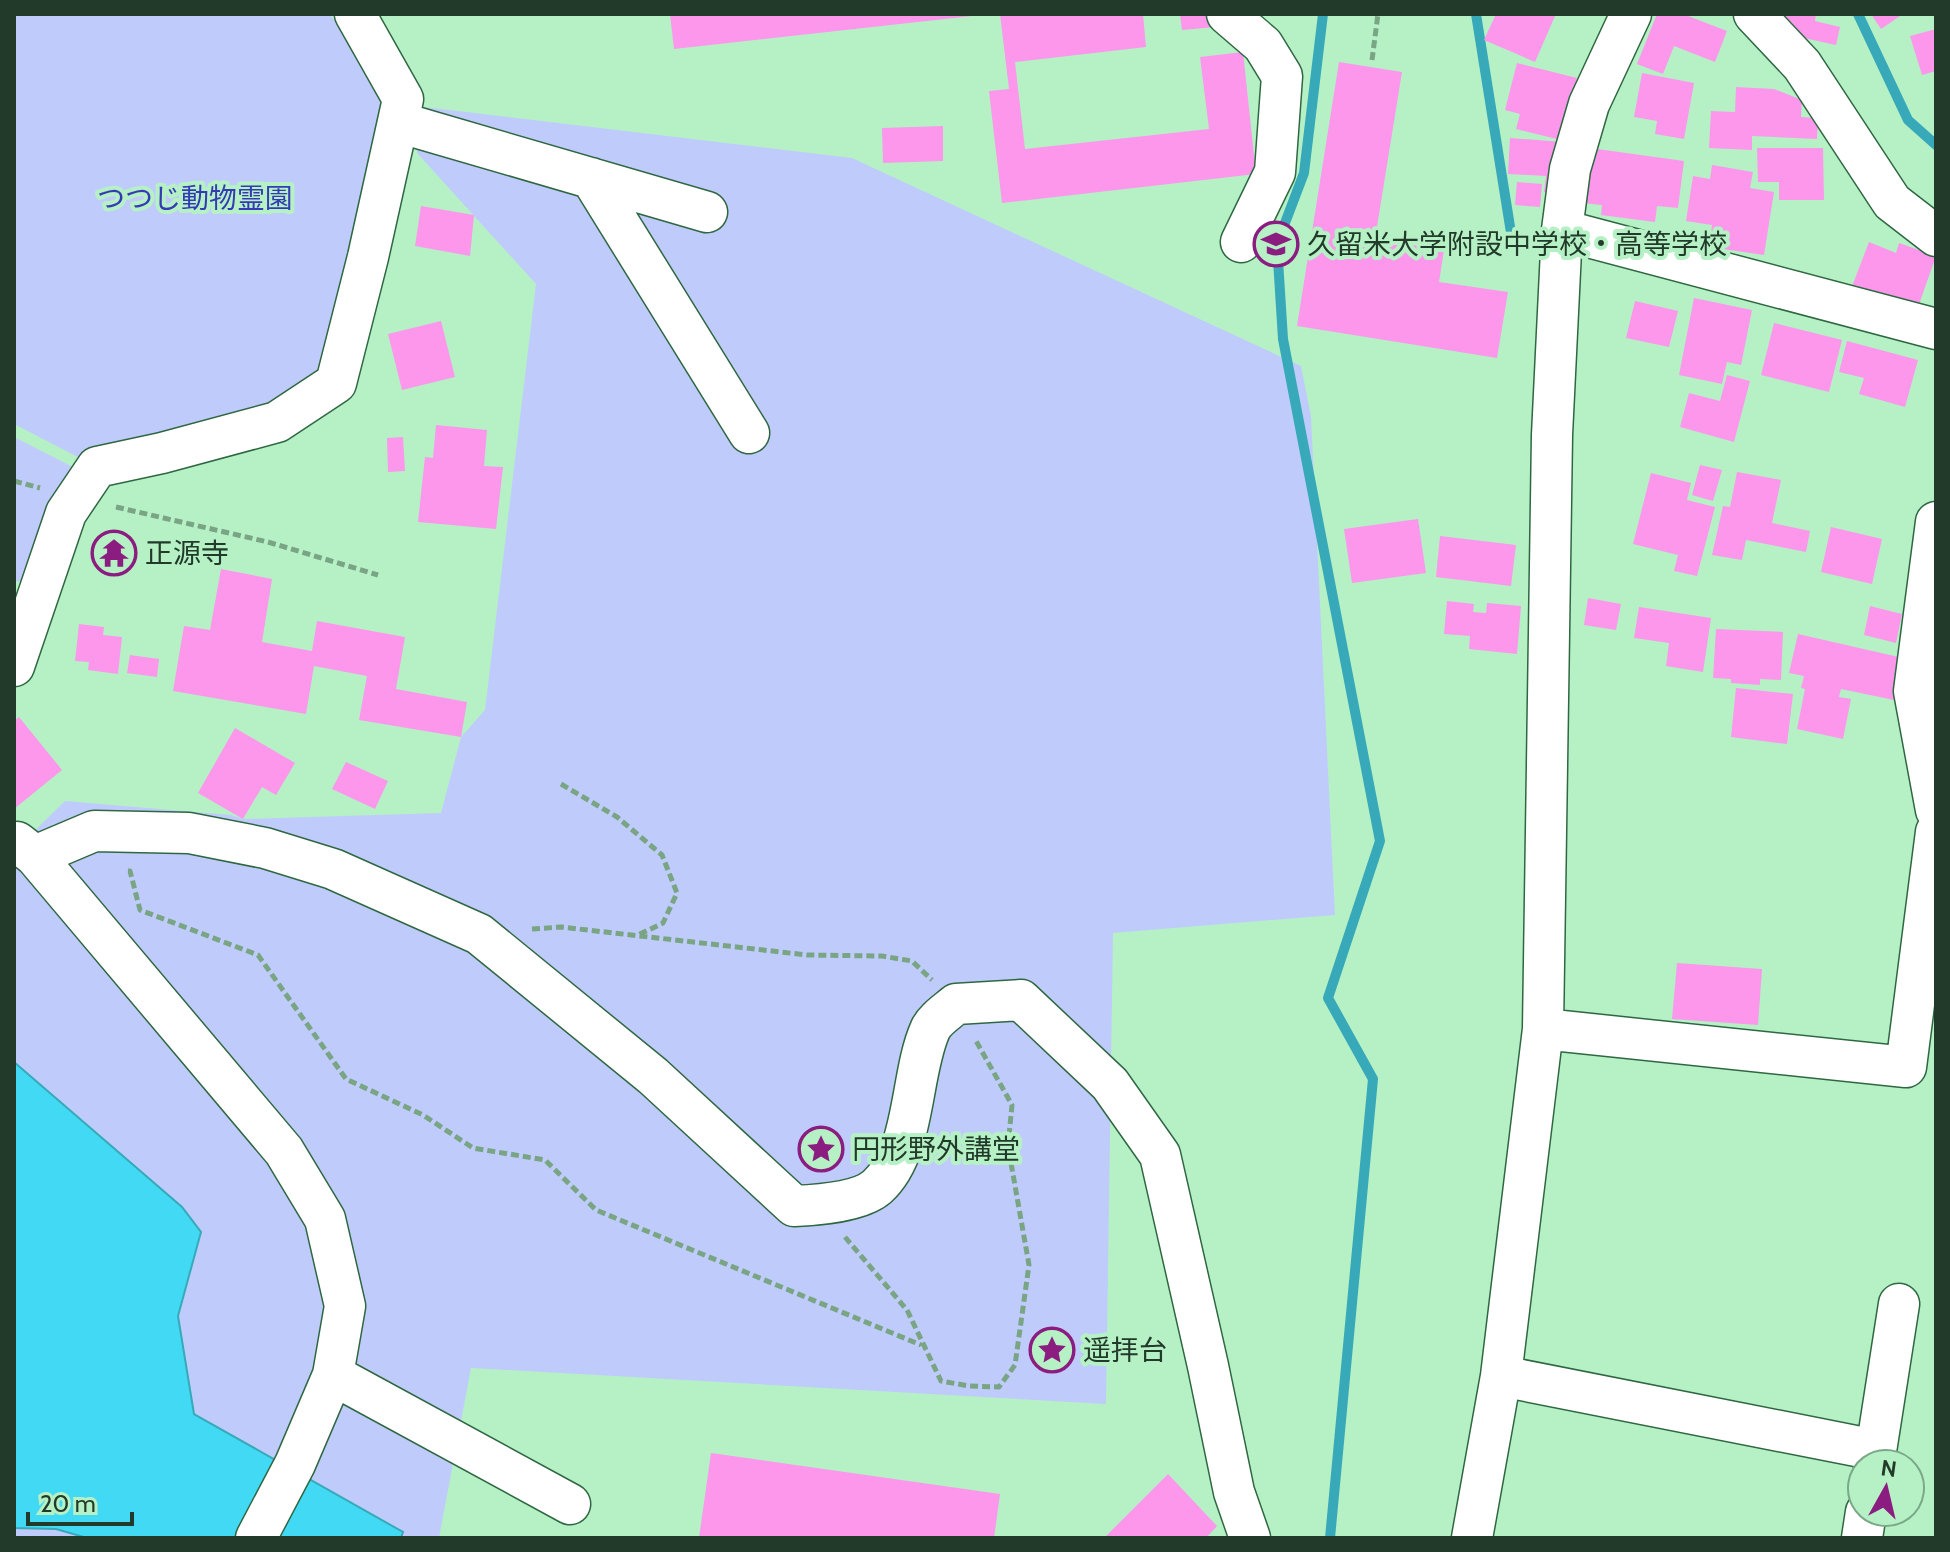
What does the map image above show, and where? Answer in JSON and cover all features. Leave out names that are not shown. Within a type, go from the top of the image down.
[{"type":"street","points":[[14,666],[66,513],[97,467],[277,422],[336,383],[403,99],[355,14]]},
{"type":"street","points":[[1227,14],[1263,45],[1282,76],[1275,172],[1241,242]]},
{"type":"street","points":[[1472,1538],[1501,1376],[1543,1029],[1552,435],[1562,230],[1570,169],[1589,104],[1631,14]]},
{"type":"street","points":[[1754,14],[1802,65],[1892,202],[1936,236]]},
{"type":"street","points":[[398,122],[707,212]]},
{"type":"street","points":[[591,178],[749,433]]},
{"type":"street","points":[[1562,230],[1936,329]]},
{"type":"street","points":[[1934,545],[1914,691],[1936,810]]},
{"type":"street","points":[[256,1538],[295,1464],[333,1375],[345,1306],[325,1219],[284,1151],[25,848],[94,831],[189,833],[265,848],[333,869],[479,934],[653,1076],[794,1206],[838,1203],[876,1188],[891,1169],[908,1128],[914,1086],[931,1027],[956,1004],[1021,1000],[1110,1084],[1160,1155],[1234,1492],[1250,1538]]},
{"type":"street","points":[[1543,1029],[1906,1067],[1936,832]]},
{"type":"street","points":[[1876,1448],[1899,1304]]},
{"type":"street","points":[[333,1375],[570,1504]]},
{"type":"street","points":[[1501,1376],[1846,1451]]},
{"type":"path","points":[[1372,60],[1378,14]]},
{"type":"path","points":[[76,498],[268,542],[378,575]]},
{"type":"path","points":[[561,784],[617,817],[662,855],[677,893],[663,923],[636,936]]},
{"type":"path","points":[[94,831],[102,869],[130,871],[140,910],[258,955],[346,1079],[423,1115],[473,1148],[545,1160],[596,1210],[923,1345]]},
{"type":"path","points":[[479,934],[561,927],[807,955],[882,956],[912,961],[956,1004],[1012,1105],[1008,1146],[1029,1265],[1015,1365],[999,1387],[941,1381],[907,1310],[817,1205]]},
{"type":"green space","name":"つつじ動物霊園","points":[[14,14],[330,14],[332,18],[362,28],[403,99],[336,383],[97,467],[14,424]]},
{"type":"green space","points":[[416,106],[852,158],[1301,366],[1311,416],[1335,915],[1113,933],[1106,1404],[471,1368],[439,1538],[14,1538],[14,851],[65,801],[231,815],[243,819],[441,813],[461,737],[485,710],[536,284],[417,153]]},
{"type":"green space","points":[[14,437],[75,468],[27,582],[14,581]]},
{"type":"shaded area","points":[[14,1062],[182,1207],[201,1232],[178,1316],[194,1414],[403,1532],[401,1538],[87,1538],[56,1529],[14,1528]]},
{"type":"building","points":[[670,14],[972,14],[972,16],[674,49]]},
{"type":"building","points":[[1000,14],[1143,14],[1146,47],[1015,62],[1025,149],[1209,129],[1200,57],[1243,52],[1256,174],[1002,203],[989,91],[1009,89]]},
{"type":"building","points":[[1180,14],[1226,14],[1227,26],[1182,30]]},
{"type":"building","points":[[1496,14],[1555,16],[1535,62],[1484,40]]},
{"type":"building","points":[[1657,14],[1683,14],[1727,31],[1715,62],[1674,46],[1663,74],[1637,64]]},
{"type":"building","points":[[1770,14],[1816,14],[1815,21],[1840,27],[1836,45],[1804,38]]},
{"type":"building","points":[[1871,14],[1903,14],[1881,29]]},
{"type":"building","points":[[1936,29],[1936,71],[1922,75],[1910,36]]},
{"type":"building","points":[[1339,62],[1402,72],[1375,239],[1444,250],[1439,282],[1508,292],[1497,358],[1297,326]]},
{"type":"building","points":[[1517,63],[1577,78],[1561,140],[1516,129],[1520,114],[1505,110]]},
{"type":"building","points":[[1642,73],[1694,83],[1684,139],[1655,134],[1657,121],[1634,117]]},
{"type":"building","points":[[1736,87],[1774,89],[1802,100],[1801,117],[1818,118],[1817,139],[1752,136],[1752,150],[1709,148],[1711,111],[1735,112]]},
{"type":"building","points":[[943,126],[943,161],[883,163],[882,128]]},
{"type":"building","points":[[1510,138],[1564,142],[1560,193],[1544,192],[1546,176],[1508,174]]},
{"type":"building","points":[[1590,148],[1684,161],[1678,208],[1657,206],[1655,222],[1601,215],[1602,205],[1582,203]]},
{"type":"building","points":[[1757,148],[1823,148],[1824,200],[1779,200],[1779,182],[1758,182]]},
{"type":"building","points":[[1712,165],[1753,172],[1750,188],[1774,192],[1764,255],[1709,247],[1712,225],[1686,221],[1693,176],[1710,179]]},
{"type":"building","points":[[1517,182],[1542,184],[1540,207],[1515,205]]},
{"type":"building","points":[[421,206],[474,215],[470,256],[415,246]]},
{"type":"building","points":[[1869,242],[1896,253],[1899,243],[1936,256],[1916,313],[1851,289]]},
{"type":"building","points":[[1694,298],[1752,310],[1741,365],[1727,362],[1722,384],[1679,375]]},
{"type":"building","points":[[1635,301],[1678,311],[1669,347],[1626,338]]},
{"type":"building","points":[[441,321],[455,377],[402,390],[388,334]]},
{"type":"building","points":[[1774,323],[1842,340],[1829,392],[1761,375]]},
{"type":"building","points":[[1847,341],[1918,360],[1905,407],[1859,394],[1864,378],[1839,372]]},
{"type":"building","points":[[1727,375],[1750,381],[1734,442],[1680,427],[1689,393],[1720,401]]},
{"type":"building","points":[[436,425],[487,430],[484,466],[503,467],[496,529],[418,522],[425,457],[433,458]]},
{"type":"building","points":[[403,437],[405,471],[388,472],[387,438]]},
{"type":"building","points":[[1700,465],[1722,470],[1713,501],[1692,495]]},
{"type":"building","points":[[1737,472],[1781,480],[1772,523],[1810,531],[1806,552],[1746,540],[1742,560],[1712,555],[1723,506],[1730,507]]},
{"type":"building","points":[[1651,473],[1691,483],[1687,500],[1715,507],[1697,576],[1674,571],[1678,555],[1633,544]]},
{"type":"building","points":[[1418,519],[1426,573],[1352,583],[1344,529]]},
{"type":"building","points":[[1831,527],[1882,539],[1872,584],[1821,572]]},
{"type":"building","points":[[1440,536],[1516,545],[1511,586],[1436,577]]},
{"type":"building","points":[[221,569],[272,579],[262,642],[312,651],[317,621],[405,637],[396,689],[467,702],[461,737],[359,720],[367,676],[314,666],[306,714],[173,691],[184,626],[210,630]]},
{"type":"building","points":[[1588,598],[1621,604],[1616,630],[1584,625]]},
{"type":"building","points":[[1447,601],[1474,604],[1473,612],[1486,613],[1487,603],[1521,606],[1517,654],[1469,649],[1470,636],[1444,634]]},
{"type":"building","points":[[1870,606],[1902,614],[1896,643],[1864,635]]},
{"type":"building","points":[[1639,607],[1711,618],[1703,672],[1666,666],[1669,643],[1634,638]]},
{"type":"building","points":[[79,624],[104,627],[103,635],[122,637],[118,674],[88,670],[89,662],[75,661]]},
{"type":"building","points":[[1716,629],[1783,632],[1781,680],[1760,679],[1760,685],[1713,678]]},
{"type":"building","points":[[1798,634],[1903,658],[1894,700],[1841,689],[1839,697],[1851,699],[1843,739],[1797,729],[1805,689],[1801,688],[1804,676],[1789,673]]},
{"type":"building","points":[[130,655],[159,659],[157,677],[127,673]]},
{"type":"building","points":[[1736,688],[1793,694],[1787,744],[1731,737]]},
{"type":"building","points":[[19,717],[62,770],[14,809],[14,721]]},
{"type":"building","points":[[235,728],[295,763],[276,795],[262,787],[243,819],[198,793]]},
{"type":"building","points":[[346,762],[388,781],[375,809],[332,789]]},
{"type":"building","points":[[1677,963],[1762,969],[1758,1025],[1672,1019]]},
{"type":"building","points":[[711,1453],[1000,1494],[994,1538],[699,1538]]},
{"type":"building","points":[[1168,1474],[1217,1526],[1206,1538],[1104,1538]]},
{"type":"waterway","points":[[1323,14],[1304,173],[1277,244],[1283,339],[1380,841],[1328,998],[1373,1079],[1330,1538]]},
{"type":"waterway","points":[[1476,14],[1512,239]]},
{"type":"waterway","points":[[1858,14],[1908,120],[1936,145]]},
{"type":"place","name":"久留米大学附設中学校・高等学校","points":[[1276,244]]},
{"type":"place","name":"正源寺","points":[[114,553]]},
{"type":"place","name":"円形野外講堂","points":[[821,1149]]},
{"type":"place","name":"遥拝台","points":[[1052,1350]]}]
